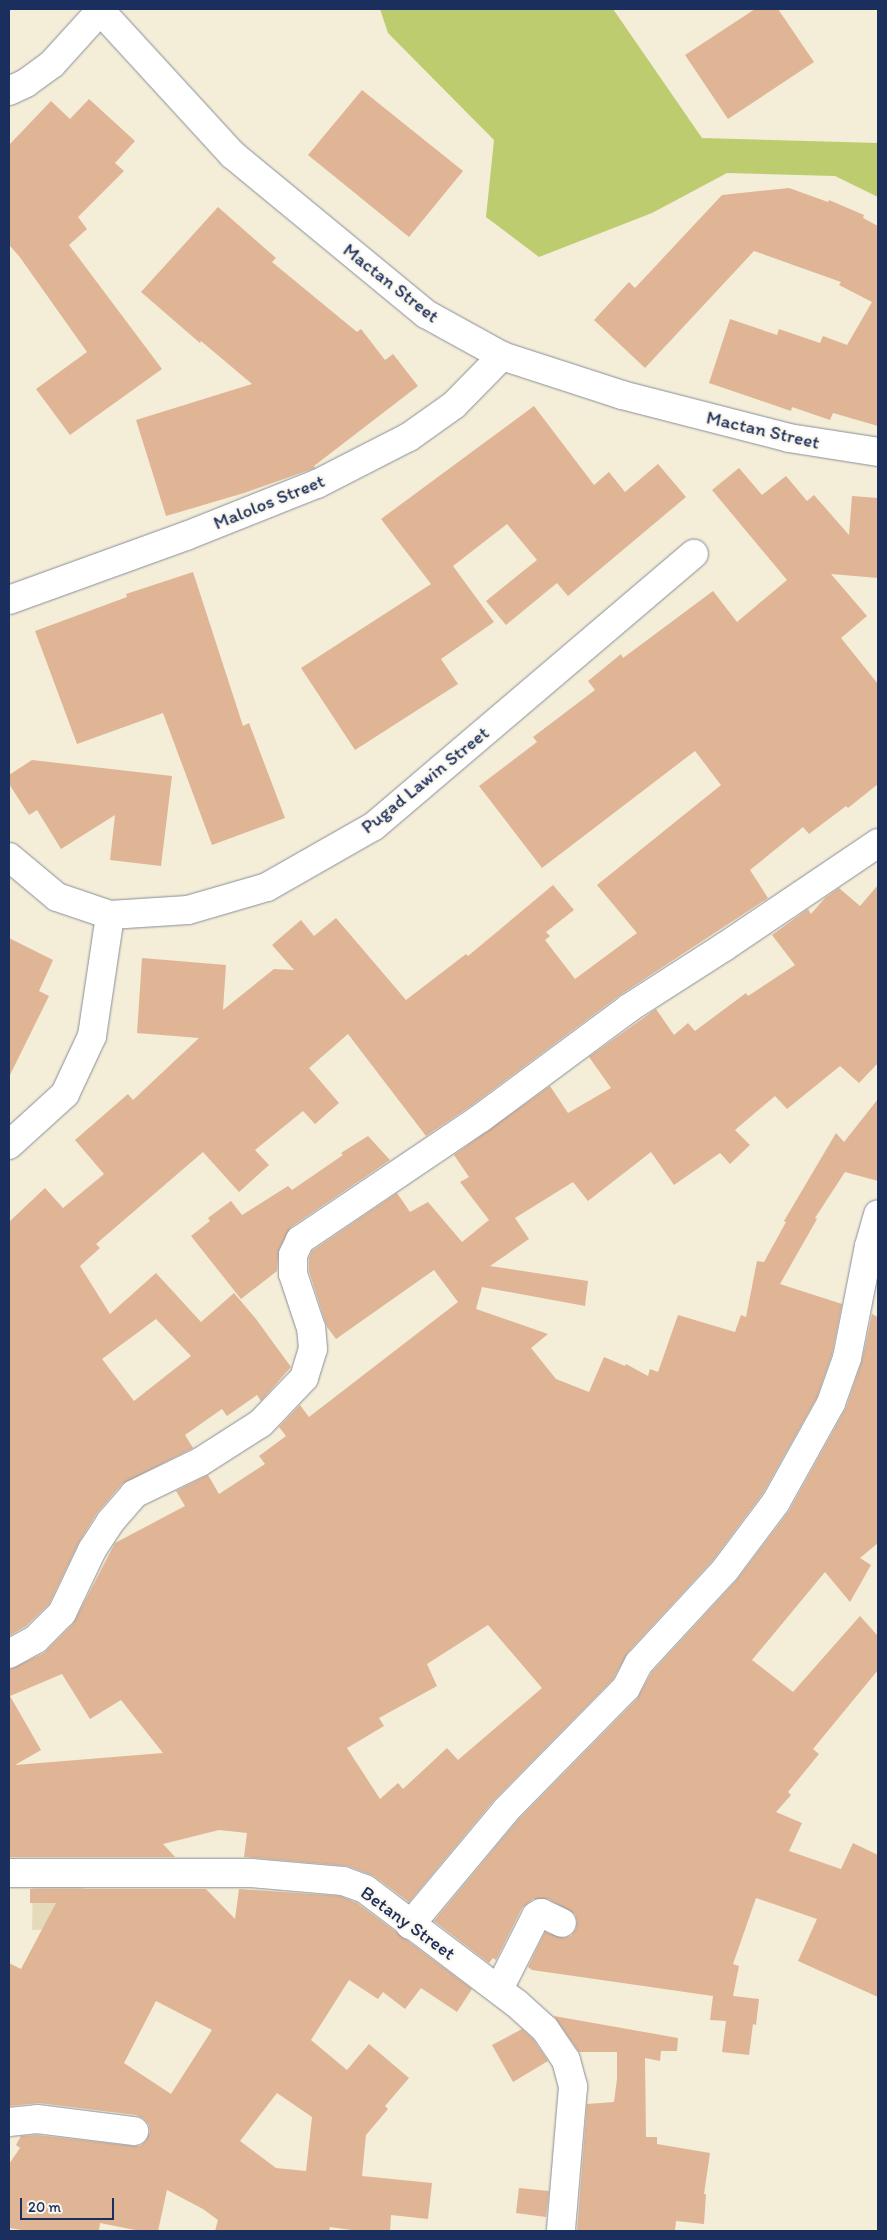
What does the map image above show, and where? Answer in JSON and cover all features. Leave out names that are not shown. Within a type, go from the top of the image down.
[{"type":"street","points":[[9,91],[26,83],[52,64],[100,10]]},
{"type":"street","name":"Mactan Street","points":[[100,10],[234,155],[426,314],[502,356],[622,395],[789,438],[878,452]]},
{"type":"street","name":"Malolos Street","points":[[9,600],[186,536],[317,484],[410,437],[454,405],[502,356]]},
{"type":"street","name":"Pugad Lawin Street","points":[[9,857],[57,897],[110,915],[188,910],[267,887],[374,826],[694,554]]},
{"type":"street","points":[[9,1654],[36,1639],[62,1613],[92,1550],[110,1522],[134,1494],[200,1462],[261,1424],[304,1378],[313,1349],[311,1328],[292,1274],[292,1255],[300,1240],[481,1118],[629,1008],[724,948],[878,843]]},
{"type":"street","points":[[9,1145],[65,1094],[92,1036],[110,915]]},
{"type":"street","points":[[410,1925],[506,1810],[626,1688],[639,1663],[725,1570],[776,1502],[831,1403],[847,1358],[869,1246],[878,1214]]},
{"type":"street","name":"Betany Street","points":[[9,1874],[251,1873],[343,1880],[365,1889],[410,1925],[499,1989],[545,2028],[566,2060],[573,2087],[562,2231]]},
{"type":"street","points":[[499,1989],[536,1916],[541,1913],[562,1923]]},
{"type":"street","points":[[9,2122],[37,2118],[134,2131]]},
{"type":"shaded area","points":[[82,1883],[89,1928],[32,1930],[33,1885]]},
{"type":"green space","points":[[380,9],[613,9],[702,138],[878,143],[878,197],[835,176],[727,173],[652,213],[539,257],[486,217],[494,140],[388,33]]},
{"type":"building","points":[[755,9],[778,9],[814,62],[728,119],[685,55]]},
{"type":"building","points":[[362,90],[463,171],[409,237],[308,155]]},
{"type":"building","points":[[89,99],[135,141],[115,163],[124,171],[78,217],[87,229],[69,245],[162,369],[70,435],[36,389],[87,352],[19,256],[9,245],[9,145],[51,101],[70,119]]},
{"type":"building","points":[[789,188],[828,202],[829,200],[864,215],[863,218],[878,226],[878,426],[833,413],[830,420],[792,407],[791,411],[709,383],[730,319],[777,335],[779,329],[820,343],[823,336],[847,345],[872,302],[839,285],[841,282],[754,251],[645,368],[594,320],[629,282],[635,288],[722,195]]},
{"type":"building","points":[[218,207],[276,258],[272,262],[357,332],[361,329],[385,360],[393,354],[418,386],[314,466],[315,468],[244,493],[166,516],[136,420],[252,384],[201,341],[200,343],[141,292]]},
{"type":"building","points":[[534,406],[594,485],[609,472],[625,492],[658,464],[686,497],[568,596],[557,583],[506,625],[486,601],[537,560],[507,524],[453,566],[494,622],[441,659],[458,684],[355,750],[301,668],[431,584],[381,519]]},
{"type":"building","points":[[739,468],[762,495],[786,476],[807,501],[814,495],[849,535],[852,496],[878,498],[878,578],[831,574],[867,616],[841,638],[878,684],[878,784],[848,808],[846,806],[809,834],[803,827],[750,870],[768,898],[620,995],[472,1105],[426,1136],[348,1034],[309,1068],[339,1103],[315,1124],[303,1111],[255,1150],[269,1165],[239,1192],[203,1152],[96,1244],[100,1248],[80,1266],[110,1314],[156,1273],[201,1322],[234,1293],[256,1319],[291,1367],[261,1401],[257,1395],[227,1416],[222,1409],[185,1435],[193,1448],[122,1484],[97,1513],[79,1542],[49,1604],[26,1626],[9,1636],[9,1222],[45,1188],[63,1208],[104,1174],[75,1140],[128,1094],[133,1100],[199,1038],[137,1033],[142,958],[226,965],[223,1010],[274,969],[294,970],[272,945],[301,920],[314,936],[336,918],[406,1000],[466,954],[468,956],[553,885],[574,910],[546,932],[550,936],[545,940],[575,979],[637,933],[597,885],[721,785],[695,751],[542,868],[479,786],[537,742],[533,737],[595,690],[588,681],[621,654],[623,658],[713,591],[737,622],[787,580],[712,490]],"holes":[[[156,1319],[191,1356],[134,1401],[102,1359]]]},
{"type":"building","points":[[193,572],[243,726],[249,723],[285,818],[212,845],[163,713],[77,744],[35,631],[127,597],[126,594]]},
{"type":"building","points":[[32,760],[172,776],[161,866],[110,860],[115,815],[61,849],[37,810],[29,815],[9,784],[9,775]]},
{"type":"building","points":[[878,885],[878,1063],[859,1083],[840,1066],[787,1109],[775,1096],[735,1130],[750,1145],[730,1164],[720,1153],[674,1185],[651,1152],[588,1201],[573,1182],[515,1218],[529,1239],[490,1266],[588,1281],[585,1306],[482,1287],[476,1309],[548,1334],[531,1348],[556,1379],[589,1392],[604,1357],[625,1366],[626,1364],[648,1376],[650,1369],[658,1372],[678,1315],[735,1332],[741,1315],[746,1317],[757,1261],[764,1262],[786,1222],[784,1221],[836,1133],[844,1142],[878,1099],[878,1181],[845,1172],[815,1218],[817,1219],[780,1284],[842,1304],[832,1354],[817,1397],[763,1493],[713,1560],[628,1652],[613,1679],[494,1800],[409,1902],[374,1876],[348,1866],[244,1857],[247,1833],[219,1830],[163,1844],[175,1857],[9,1857],[9,1670],[44,1653],[73,1624],[115,1543],[185,1506],[176,1491],[208,1475],[219,1494],[265,1464],[259,1456],[286,1436],[279,1427],[300,1405],[309,1417],[458,1302],[434,1270],[336,1339],[327,1327],[309,1271],[309,1258],[312,1251],[397,1193],[410,1212],[428,1202],[462,1242],[489,1220],[460,1182],[469,1177],[454,1155],[550,1086],[568,1113],[611,1088],[589,1057],[656,1009],[674,1035],[688,1023],[695,1031],[746,993],[748,996],[795,965],[772,935],[808,909],[811,914],[825,898],[839,888],[860,906]],"holes":[[[488,1625],[542,1688],[458,1760],[447,1748],[403,1789],[398,1783],[380,1799],[347,1748],[384,1726],[379,1718],[437,1686],[427,1664]],[[62,1674],[90,1719],[121,1700],[163,1753],[15,1765],[41,1750],[10,1696]]]},
{"type":"building","points":[[9,938],[53,960],[39,991],[49,996],[9,1077]]},
{"type":"building","points":[[368,1136],[390,1160],[291,1227],[279,1249],[277,1271],[241,1299],[191,1236],[210,1221],[208,1218],[231,1201],[242,1215],[288,1186],[292,1190],[343,1155],[341,1153]]},
{"type":"building","points":[[872,1314],[878,1317],[878,1543],[860,1558],[871,1565],[850,1602],[825,1572],[752,1660],[793,1692],[860,1616],[878,1636],[878,1670],[813,1749],[819,1754],[788,1792],[791,1795],[776,1812],[802,1823],[789,1851],[841,1869],[853,1843],[878,1855],[878,1997],[798,1961],[817,1919],[756,1898],[733,1964],[739,1966],[733,1996],[759,1999],[756,2025],[753,2024],[749,2055],[722,2052],[726,2021],[710,2020],[713,1996],[532,1970],[528,1967],[545,1932],[564,1938],[571,1936],[576,1929],[577,1921],[575,1914],[548,1899],[533,1899],[522,1908],[496,1960],[493,1958],[489,1963],[434,1921],[518,1820],[637,1699],[652,1672],[736,1581],[789,1511],[846,1408],[862,1361]]},
{"type":"building","points":[[30,1889],[206,1889],[235,1919],[239,1889],[340,1896],[357,1903],[472,1989],[457,2012],[421,1988],[405,2009],[383,1992],[378,1999],[349,1980],[311,2040],[347,2070],[369,2044],[409,2078],[385,2106],[388,2109],[366,2135],[362,2176],[432,2183],[428,2219],[391,2215],[390,2231],[358,2231],[330,2227],[329,2231],[215,2231],[218,2220],[203,2209],[167,2190],[158,2231],[140,2231],[100,2223],[99,2231],[28,2231],[9,2228],[9,2164],[20,2148],[16,2145],[21,2136],[37,2135],[140,2146],[146,2141],[150,2132],[149,2125],[144,2119],[136,2115],[39,2103],[9,2106],[9,1963],[21,1969],[56,1903],[30,1903]],"holes":[[[156,2001],[212,2030],[171,2094],[124,2063]],[[277,2093],[312,2117],[306,2171],[276,2168],[240,2141]]]},
{"type":"building","points":[[554,2016],[678,2038],[677,2051],[661,2051],[660,2061],[645,2058],[646,2137],[657,2137],[657,2144],[710,2153],[704,2194],[706,2194],[704,2224],[676,2221],[675,2231],[577,2231],[587,2104],[614,2102],[617,2079],[617,2052],[579,2052]]},
{"type":"building","points":[[522,2029],[533,2039],[548,2061],[513,2082],[492,2045]]},
{"type":"building","points":[[519,2188],[549,2191],[546,2217],[516,2213]]}]
